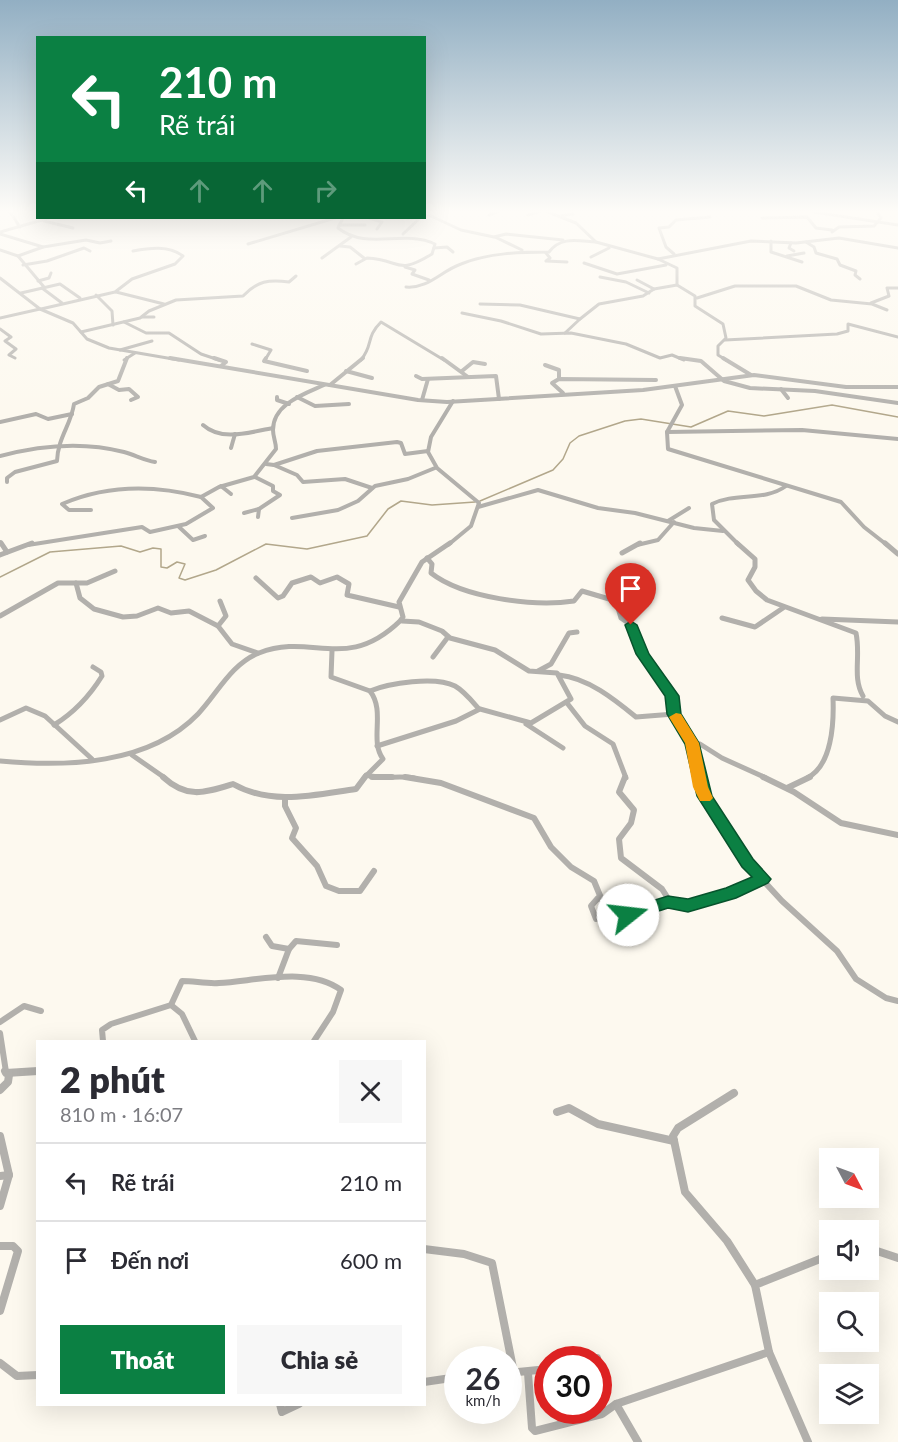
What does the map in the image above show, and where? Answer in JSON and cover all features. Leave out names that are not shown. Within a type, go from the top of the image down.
[{"type":"street","points":[[2,279],[41,309],[70,322],[87,339],[120,350],[422,400],[500,399],[675,386],[751,375],[846,387],[898,387]]},
{"type":"street","points":[[42,279],[38,280],[43,287],[62,303]]},
{"type":"street","points":[[116,292],[132,279]]},
{"type":"street","points":[[142,317],[149,311],[178,300],[243,296],[255,283],[276,280],[289,282],[292,279]]},
{"type":"street","points":[[612,279],[626,282],[649,293]]},
{"type":"street","points":[[677,279],[677,285]]},
{"type":"street","points":[[406,287],[416,289],[429,280]]},
{"type":"street","points":[[637,280],[654,290]]},
{"type":"street","points":[[21,293],[60,284],[80,298]]},
{"type":"street","points":[[751,375],[718,355],[716,349],[727,337],[723,324],[695,306],[693,302],[697,298],[730,287],[764,284],[784,288],[799,286],[821,297],[849,304],[871,303],[889,296],[887,288],[898,288]]},
{"type":"street","points":[[565,333],[567,328],[600,304],[677,285],[689,290],[697,298]]},
{"type":"street","points":[[0,318],[80,298],[116,292],[168,304]]},
{"type":"street","points":[[96,295],[112,311],[113,325]]},
{"type":"street","points":[[871,303],[887,310]]},
{"type":"street","points":[[480,304],[520,305],[580,319]]},
{"type":"street","points":[[462,313],[501,321],[540,334],[565,333],[626,344],[660,358],[672,355],[685,360],[701,361],[723,380],[752,388],[781,389],[898,403]]},
{"type":"street","points":[[81,332],[142,317],[154,317]]},
{"type":"street","points":[[124,322],[146,333],[169,333],[201,354],[226,362],[221,366]]},
{"type":"street","points":[[201,497],[221,486],[255,477],[266,464],[276,446],[273,428],[279,410],[297,397],[328,385],[367,355],[372,343],[370,333],[381,322],[462,371],[468,377]]},
{"type":"street","points":[[725,340],[835,334],[848,331],[848,324],[862,324],[882,334],[898,337]]},
{"type":"street","points":[[0,329],[11,337],[4,341],[16,349],[9,355],[15,358]]},
{"type":"street","points":[[120,350],[127,346],[152,341]]},
{"type":"street","points":[[252,344],[271,350],[263,360],[307,371]]},
{"type":"street","points":[[7,482],[7,477],[12,473],[57,461],[58,443],[75,403],[118,380],[124,360],[135,353]]},
{"type":"street","points":[[259,373],[272,362]]},
{"type":"street","points":[[462,371],[473,362],[486,364]]},
{"type":"street","points":[[545,365],[559,370],[559,379]]},
{"type":"street","points":[[346,371],[372,378]]},
{"type":"street","points":[[416,376],[419,379],[428,379],[497,376],[495,382],[500,399]]},
{"type":"street","points":[[422,400],[428,379]]},
{"type":"street","points":[[563,393],[552,384],[559,379],[656,380]]},
{"type":"street","points":[[108,384],[119,390],[129,389],[138,397],[131,400]]},
{"type":"street","points":[[675,386],[682,405],[667,430],[665,444],[671,451],[844,503],[864,527],[898,554]]},
{"type":"street","points":[[781,389],[788,398]]},
{"type":"street","points":[[277,397],[277,400],[289,404]]},
{"type":"street","points":[[297,397],[315,406],[350,404]]},
{"type":"street","points":[[399,607],[399,602],[419,565],[468,530],[475,521],[476,503],[471,495],[464,486],[435,468],[428,451],[431,438],[453,401]]},
{"type":"street","points":[[1,420],[36,414],[48,419],[72,414]]},
{"type":"street","points":[[203,425],[214,433],[235,434],[273,428]]},
{"type":"street","points":[[667,430],[802,430],[898,439]]},
{"type":"street","points":[[231,448],[235,434]]},
{"type":"street","points":[[274,465],[317,451],[397,442],[401,443],[405,454],[428,451]]},
{"type":"street","points":[[0,456],[58,443],[119,450],[155,462]]},
{"type":"street","points":[[266,464],[297,475],[304,482],[340,477],[362,481],[372,488]]},
{"type":"street","points":[[292,518],[338,510],[358,501],[372,488],[408,479],[435,468]]},
{"type":"street","points":[[244,513],[273,502],[280,495],[273,491],[273,486],[255,477]]},
{"type":"street","points":[[221,486],[231,494]]},
{"type":"street","points":[[786,486],[777,495],[733,496],[713,503],[711,512],[723,531],[755,559],[755,567],[748,580],[765,598],[783,608],[856,633],[860,651],[856,684],[863,696]]},
{"type":"street","points":[[0,555],[35,543],[142,527],[150,532],[178,526],[186,524],[213,508],[201,497],[169,489],[88,493],[62,505],[69,510],[91,510]]},
{"type":"street","points":[[476,503],[538,490],[590,507],[635,513],[723,531]]},
{"type":"street","points":[[622,553],[643,542],[657,540],[671,522],[689,508]]},
{"type":"street","points":[[258,518],[259,509]]},
{"type":"street","points":[[178,526],[193,540],[205,536]]},
{"type":"street","points":[[0,542],[7,552]]},
{"type":"street","points":[[427,558],[432,563],[431,573],[434,577],[456,587],[489,595],[548,605],[570,603],[578,598],[582,591],[613,599],[618,603],[621,618],[631,625],[642,654],[672,696],[674,714],[692,743],[704,796],[747,863],[782,902],[841,956],[856,979],[886,998],[898,1001]]},
{"type":"street","points":[[0,616],[58,583],[87,583],[115,571]]},
{"type":"street","points":[[256,578],[278,598],[283,596],[293,582],[311,577],[320,583],[337,577],[350,584],[347,595],[399,607],[403,612],[402,621]]},
{"type":"street","points":[[76,583],[74,590],[79,601],[112,616],[138,616],[158,608],[171,613],[189,611],[218,626],[232,644],[258,653],[296,650],[333,651],[366,646],[402,621],[419,622],[442,631],[448,637],[495,650],[534,672],[568,676],[610,695],[636,717],[674,714]]},
{"type":"street","points":[[218,626],[226,616],[220,601]]},
{"type":"street","points":[[722,618],[755,627],[783,608]]},
{"type":"street","points":[[820,619],[898,622]]},
{"type":"street","points":[[534,672],[548,667],[568,635],[577,632]]},
{"type":"street","points":[[433,657],[448,637]]},
{"type":"street","points":[[131,755],[155,769],[177,790],[207,792],[233,784],[247,792],[285,799],[354,790],[383,759],[377,751],[379,728],[376,700],[370,691],[334,680],[330,675],[333,651]]},
{"type":"street","points":[[0,761],[38,765],[131,755],[155,746],[183,727],[202,709],[224,681],[258,653]]},
{"type":"street","points":[[54,725],[77,712],[86,702],[102,676],[101,672],[93,667]]},
{"type":"street","points":[[525,723],[533,722],[570,701],[571,695],[559,675]]},
{"type":"street","points":[[370,691],[389,683],[447,683],[460,690],[479,709],[504,714],[525,723],[563,748]]},
{"type":"street","points":[[786,788],[813,775],[823,763],[834,718],[833,698],[868,700],[885,716],[898,722]]},
{"type":"street","points":[[567,703],[585,726],[613,744],[626,776],[619,792],[634,810],[631,823],[619,839],[621,858],[662,889],[668,897],[668,902]]},
{"type":"street","points":[[0,720],[26,708],[43,715],[92,759]]},
{"type":"street","points":[[377,746],[456,721],[479,709]]},
{"type":"street","points":[[692,743],[700,744],[743,771],[786,788],[839,822],[859,829],[887,831],[898,835]]},
{"type":"street","points":[[366,775],[376,778],[402,776],[441,783],[534,818],[551,847],[571,867],[594,881],[601,898],[628,915],[668,902],[685,906],[730,893],[763,879]]},
{"type":"street","points":[[285,799],[285,806],[296,828],[291,835],[317,866],[327,886],[339,891],[360,891],[374,871]]},
{"type":"street","points":[[596,919],[591,906],[594,901],[601,898]]},
{"type":"street","points":[[266,937],[272,946],[289,949]]},
{"type":"street","points":[[278,978],[292,944],[301,939],[337,945]]},
{"type":"street","points":[[103,1040],[102,1030],[111,1024],[171,1005],[177,998],[178,986],[182,981],[220,983],[278,978],[319,981],[340,988],[333,1012],[315,1040]]},
{"type":"street","points":[[0,1022],[21,1005],[31,1005],[41,1011]]},
{"type":"street","points":[[171,1005],[182,1014],[195,1040]]},
{"type":"street","points":[[0,1033],[4,1048],[4,1070],[9,1075]]},
{"type":"street","points":[[9,1075],[36,1071]]},
{"type":"street","points":[[0,1090],[8,1082],[9,1075]]},
{"type":"street","points":[[734,1093],[678,1128],[673,1136],[674,1141],[685,1192],[724,1238],[755,1285],[769,1352],[808,1442]]},
{"type":"street","points":[[557,1112],[569,1108],[598,1124],[674,1141]]},
{"type":"street","points":[[0,1136],[9,1175],[0,1206]]},
{"type":"street","points":[[0,1176],[9,1175]]},
{"type":"street","points":[[0,1246],[14,1246],[18,1251],[0,1311]]},
{"type":"street","points":[[426,1249],[464,1254],[492,1263],[507,1346]]},
{"type":"street","points":[[879,1252],[898,1258]]},
{"type":"street","points":[[755,1285],[819,1259]]},
{"type":"street","points":[[528,1373],[532,1428],[535,1431],[602,1414],[616,1404],[769,1352]]},
{"type":"street","points":[[0,1363],[15,1377],[28,1378],[36,1376]]},
{"type":"street","points":[[522,1373],[534,1372]]},
{"type":"street","points":[[426,1382],[444,1379]]},
{"type":"street","points":[[616,1404],[638,1442]]},
{"type":"street","points":[[280,1406],[282,1412],[295,1406]]},
{"type":"waterway","points":[[480,501],[553,470],[563,459],[570,443],[579,436],[625,421],[641,419],[691,427],[728,411],[764,416],[832,405],[898,417]]},
{"type":"waterway","points":[[0,577],[50,552],[121,546],[140,552],[153,548],[161,549],[161,567],[167,568],[177,562],[185,564],[179,578],[185,580],[216,570],[266,544],[307,549],[367,536],[388,509],[401,501],[432,505],[475,502]]},
{"type":"slow traffic","points":[[676,717],[692,743],[700,787],[705,798]]},
{"type":"route","points":[[628,915],[668,902],[682,907],[688,906],[730,893],[763,879],[747,863],[704,796],[700,787],[692,743],[674,714],[672,696],[642,654],[631,625]]}]
